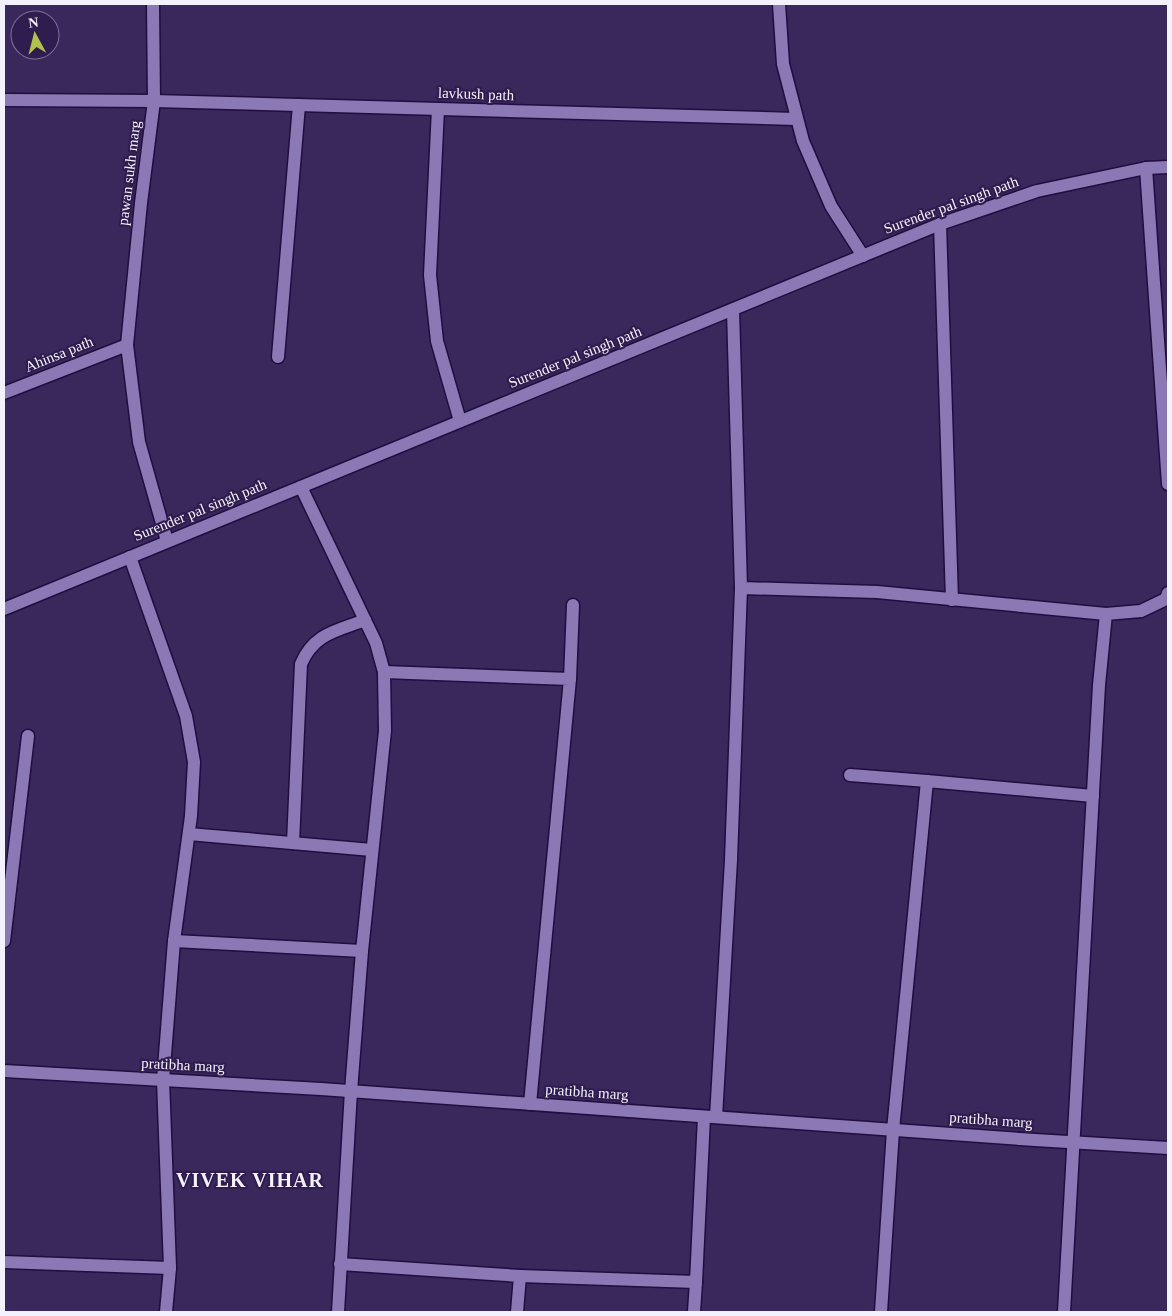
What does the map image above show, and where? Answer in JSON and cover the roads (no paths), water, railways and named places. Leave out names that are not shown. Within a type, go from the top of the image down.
[{"type":"street","name":"pawan sukh marg","points":[[154,4],[154,101],[127,345],[139,442],[167,541]]},
{"type":"street","points":[[779,4],[783,64],[803,141],[831,206],[863,256]]},
{"type":"street","name":"lavkush path","points":[[4,100],[154,101],[796,119]]},
{"type":"street","points":[[278,356],[299,105]]},
{"type":"street","points":[[438,109],[430,275],[437,340],[460,421]]},
{"type":"street","name":"Surender pal singh path","points":[[4,609],[940,224],[1037,191],[1146,168],[1168,167]]},
{"type":"street","points":[[1146,168],[1168,484]]},
{"type":"street","points":[[940,224],[952,600]]},
{"type":"street","points":[[694,1312],[731,860],[741,588],[733,310]]},
{"type":"street","name":"Ahinsa path","points":[[4,394],[127,345]]},
{"type":"street","points":[[301,487],[376,643],[384,672],[385,731],[362,951],[351,1091],[338,1312]]},
{"type":"street","points":[[130,557],[186,716],[194,762],[189,834],[174,941],[163,1080],[170,1268],[166,1312]]},
{"type":"street","points":[[741,588],[877,592],[1106,614],[1141,611],[1166,599],[1168,593]]},
{"type":"street","points":[[530,1104],[570,679],[574,604]]},
{"type":"street","points":[[1064,1312],[1099,685],[1106,614]]},
{"type":"street","points":[[293,843],[301,664],[307,650],[322,636],[365,620]]},
{"type":"street","points":[[384,672],[570,679]]},
{"type":"street","points":[[4,941],[28,736]]},
{"type":"street","points":[[850,775],[1093,796]]},
{"type":"street","points":[[881,1312],[893,1130],[928,781]]},
{"type":"street","points":[[189,834],[372,850]]},
{"type":"street","points":[[174,941],[362,951]]},
{"type":"street","name":"pratibha marg","points":[[4,1071],[351,1091],[1168,1148]]},
{"type":"street","points":[[4,1262],[170,1268]]},
{"type":"street","points":[[340,1264],[520,1276],[696,1282]]},
{"type":"street","points":[[517,1312],[520,1276]]},
{"type":"district","name":"VIVEK VIHAR","points":[[250,1180]]}]
